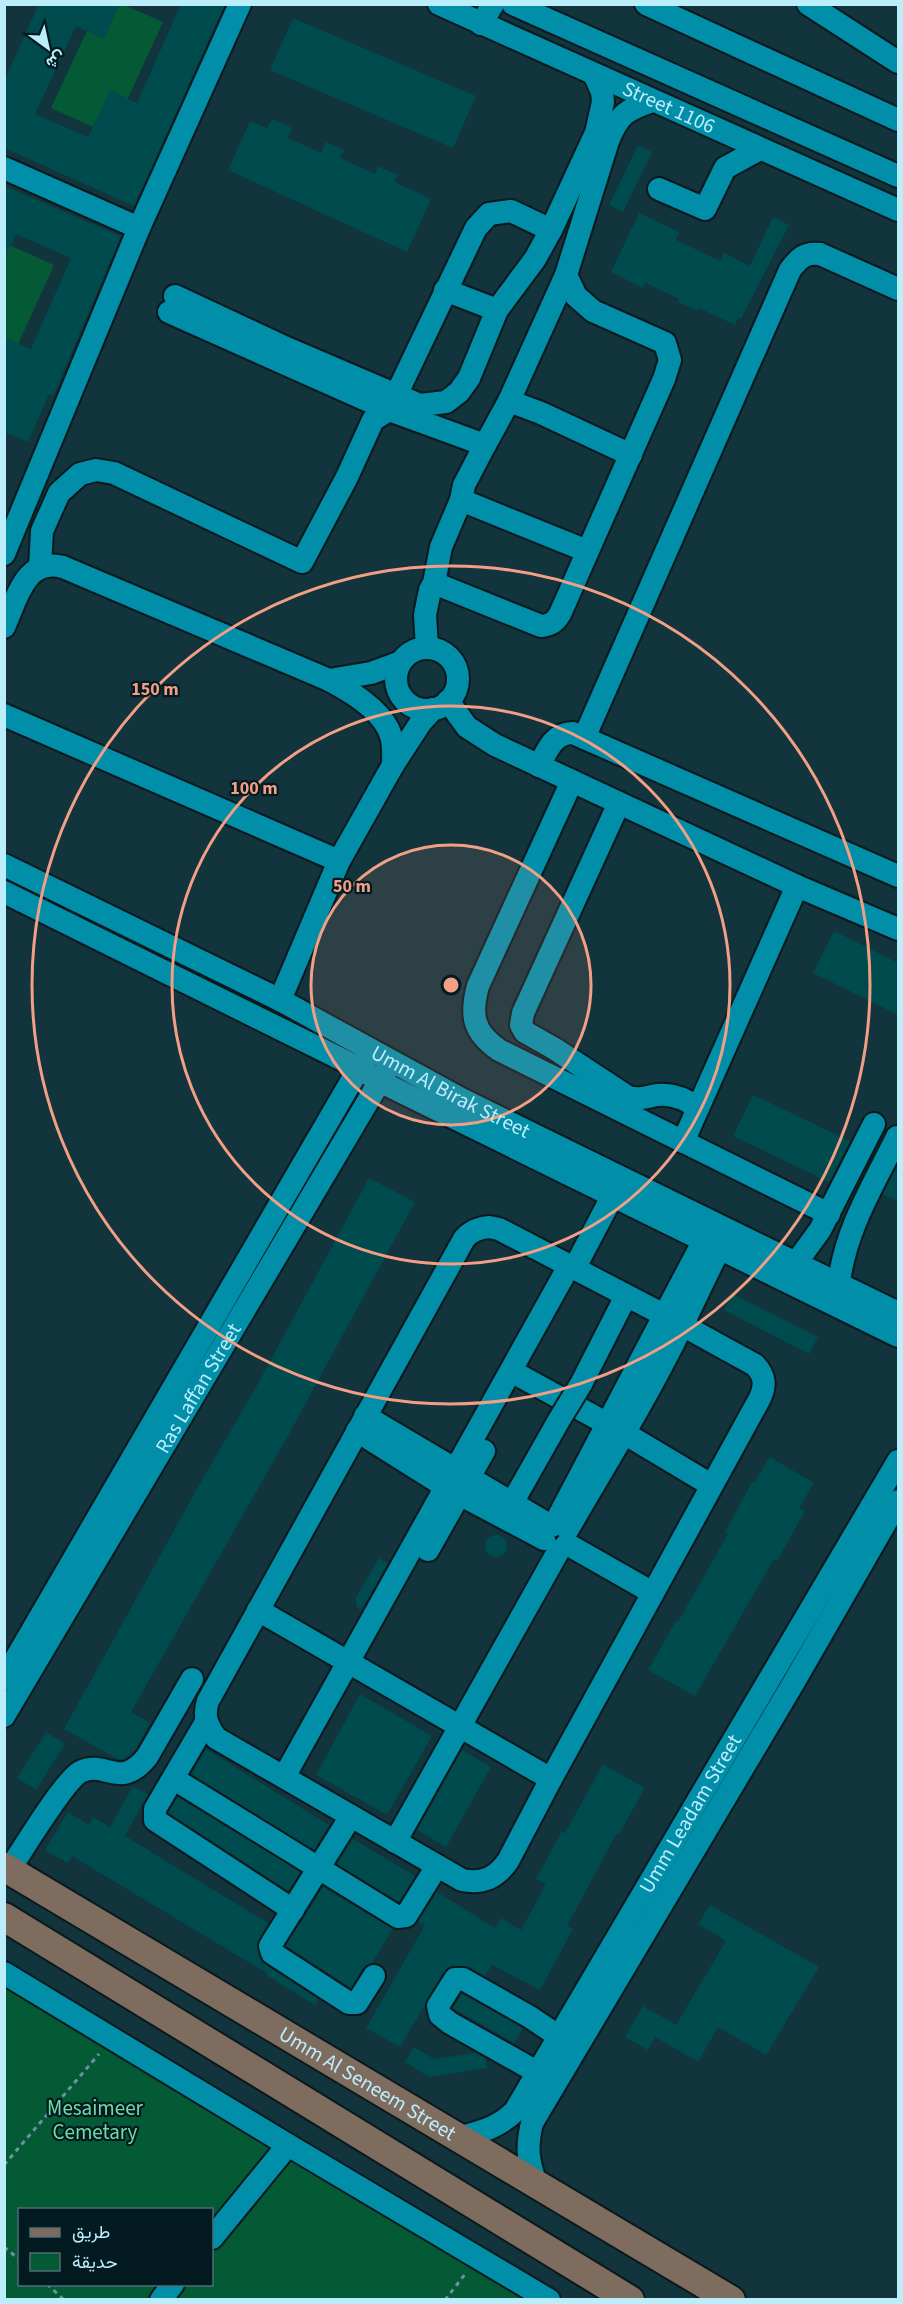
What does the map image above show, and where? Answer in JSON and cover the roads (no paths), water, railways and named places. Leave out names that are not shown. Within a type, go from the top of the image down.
[{"type":"main road","name":"Umm Al Seneem Street","points":[[7,1868],[731,2300]]},
{"type":"main road","points":[[4,1917],[630,2300]]},
{"type":"street","points":[[4,554],[11,522],[139,228],[240,4]]},
{"type":"street","points":[[481,24],[493,4]]},
{"type":"street","name":"Street 1106","points":[[513,4],[898,176]]},
{"type":"street","points":[[540,4],[559,25]]},
{"type":"street","points":[[646,4],[898,120]]},
{"type":"street","points":[[808,4],[898,62]]},
{"type":"street","name":"Street 1106","points":[[453,7],[481,24],[898,210]]},
{"type":"street","points":[[392,402],[420,405],[446,402],[459,392],[468,378],[496,310],[535,260],[596,133],[602,116],[602,92],[594,74]]},
{"type":"street","points":[[427,648],[425,615],[441,548],[461,500],[464,485],[509,401],[566,275],[616,122],[627,110],[652,101]]},
{"type":"street","points":[[659,189],[705,209],[725,168],[723,153],[725,134]]},
{"type":"street","points":[[725,168],[760,148]]},
{"type":"street","points":[[4,168],[139,228]]},
{"type":"street","points":[[40,567],[42,531],[59,493],[80,474],[96,470],[114,473],[302,562],[347,477],[373,420],[392,402],[476,228],[489,214],[511,211],[551,230]]},
{"type":"street","points":[[584,738],[790,270],[797,260],[810,253],[820,254],[898,289]]},
{"type":"street","points":[[434,583],[531,623],[541,626],[549,625],[560,614],[664,378],[670,360],[664,343],[592,311],[576,297],[566,275]]},
{"type":"street","points":[[445,290],[496,310]]},
{"type":"street","points":[[172,304],[485,445]]},
{"type":"street","points":[[509,401],[542,413],[631,455]]},
{"type":"street","points":[[461,500],[587,551]]},
{"type":"street","points":[[4,627],[26,578],[40,567],[51,564],[63,567],[329,680],[356,694],[389,729],[392,739],[393,765]]},
{"type":"street","points":[[280,1000],[339,861],[393,765],[421,722],[458,686],[458,671],[445,653],[438,649],[427,648],[416,650],[401,662],[371,674],[329,680]]},
{"type":"street","points":[[401,662],[396,675],[397,686],[407,703],[416,708],[441,705],[467,727],[495,745],[797,886],[898,929]]},
{"type":"street","points":[[393,765],[402,719],[401,695]]},
{"type":"street","points":[[4,714],[339,861]]},
{"type":"street","points":[[539,766],[549,747],[558,737],[573,734],[898,876]]},
{"type":"street","points":[[572,781],[478,986],[474,1002],[477,1028],[483,1038],[499,1050],[829,1214]]},
{"type":"street","points":[[619,803],[523,1013],[521,1025],[525,1032],[628,1097],[639,1100],[657,1095],[676,1096],[699,1108]]},
{"type":"street","name":"Umm Al Birak Street","points":[[4,865],[280,1000],[383,1055],[457,1108],[613,1195],[898,1336]]},
{"type":"street","points":[[684,1142],[797,886]]},
{"type":"street","name":"Umm Al Birak Street","points":[[4,892],[358,1068],[379,1081],[457,1108],[796,1263],[898,1313]]},
{"type":"street","name":"Ras Laffan Street","points":[[4,1679],[358,1068],[383,1055]]},
{"type":"street","name":"Ras Laffan Street","points":[[4,1716],[379,1081],[383,1055]]},
{"type":"street","points":[[796,1263],[829,1214],[874,1124]]},
{"type":"street","points":[[839,1283],[841,1263],[850,1233],[897,1137]]},
{"type":"street","points":[[290,1781],[518,1375],[613,1195]]},
{"type":"street","points":[[489,1227],[499,1229],[627,1296],[755,1365],[761,1372],[764,1390],[508,1861],[500,1872],[489,1880],[475,1882],[462,1880],[216,1738],[206,1722],[205,1711],[208,1701],[258,1610],[464,1239],[470,1232],[489,1227]]},
{"type":"street","points":[[389,1838],[455,1723],[615,1429],[712,1244]]},
{"type":"street","points":[[512,1503],[581,1384],[627,1296]]},
{"type":"street","points":[[518,1375],[711,1485]]},
{"type":"street","points":[[361,1424],[653,1593]]},
{"type":"street","name":"Umm Leadam Street","points":[[536,2184],[528,2161],[529,2139],[547,2078],[774,1670],[898,1461]]},
{"type":"street","points":[[458,1482],[512,1503],[555,1537]]},
{"type":"street","name":"Umm Leadam Street","points":[[568,2042],[794,1682],[898,1501]]},
{"type":"street","points":[[258,1610],[551,1779]]},
{"type":"street","points":[[774,1670],[794,1682]]},
{"type":"street","points":[[7,1868],[73,1777],[90,1769],[122,1774],[141,1765],[192,1679]]},
{"type":"street","points":[[206,1722],[155,1809],[154,1818],[158,1824],[293,1910]]},
{"type":"street","points":[[174,1779],[401,1918],[406,1916],[437,1866]]},
{"type":"street","points":[[351,1816],[270,1946],[272,1953],[349,2003],[357,2003],[374,1976]]},
{"type":"street","points":[[4,1972],[549,2300]]},
{"type":"street","points":[[547,2078],[450,2023],[440,2015],[438,2006],[449,1987],[455,1979],[464,1979],[568,2042]]},
{"type":"street","name":"Umm Leadam Street","points":[[457,2138],[481,2132],[504,2122],[547,2078]]},
{"type":"street","points":[[213,2237],[288,2145]]},
{"type":"street","points":[[161,2300],[172,2286]]},
{"type":"park label","name":"Mesaimeer Cemetary","points":[[95,2120]]}]
